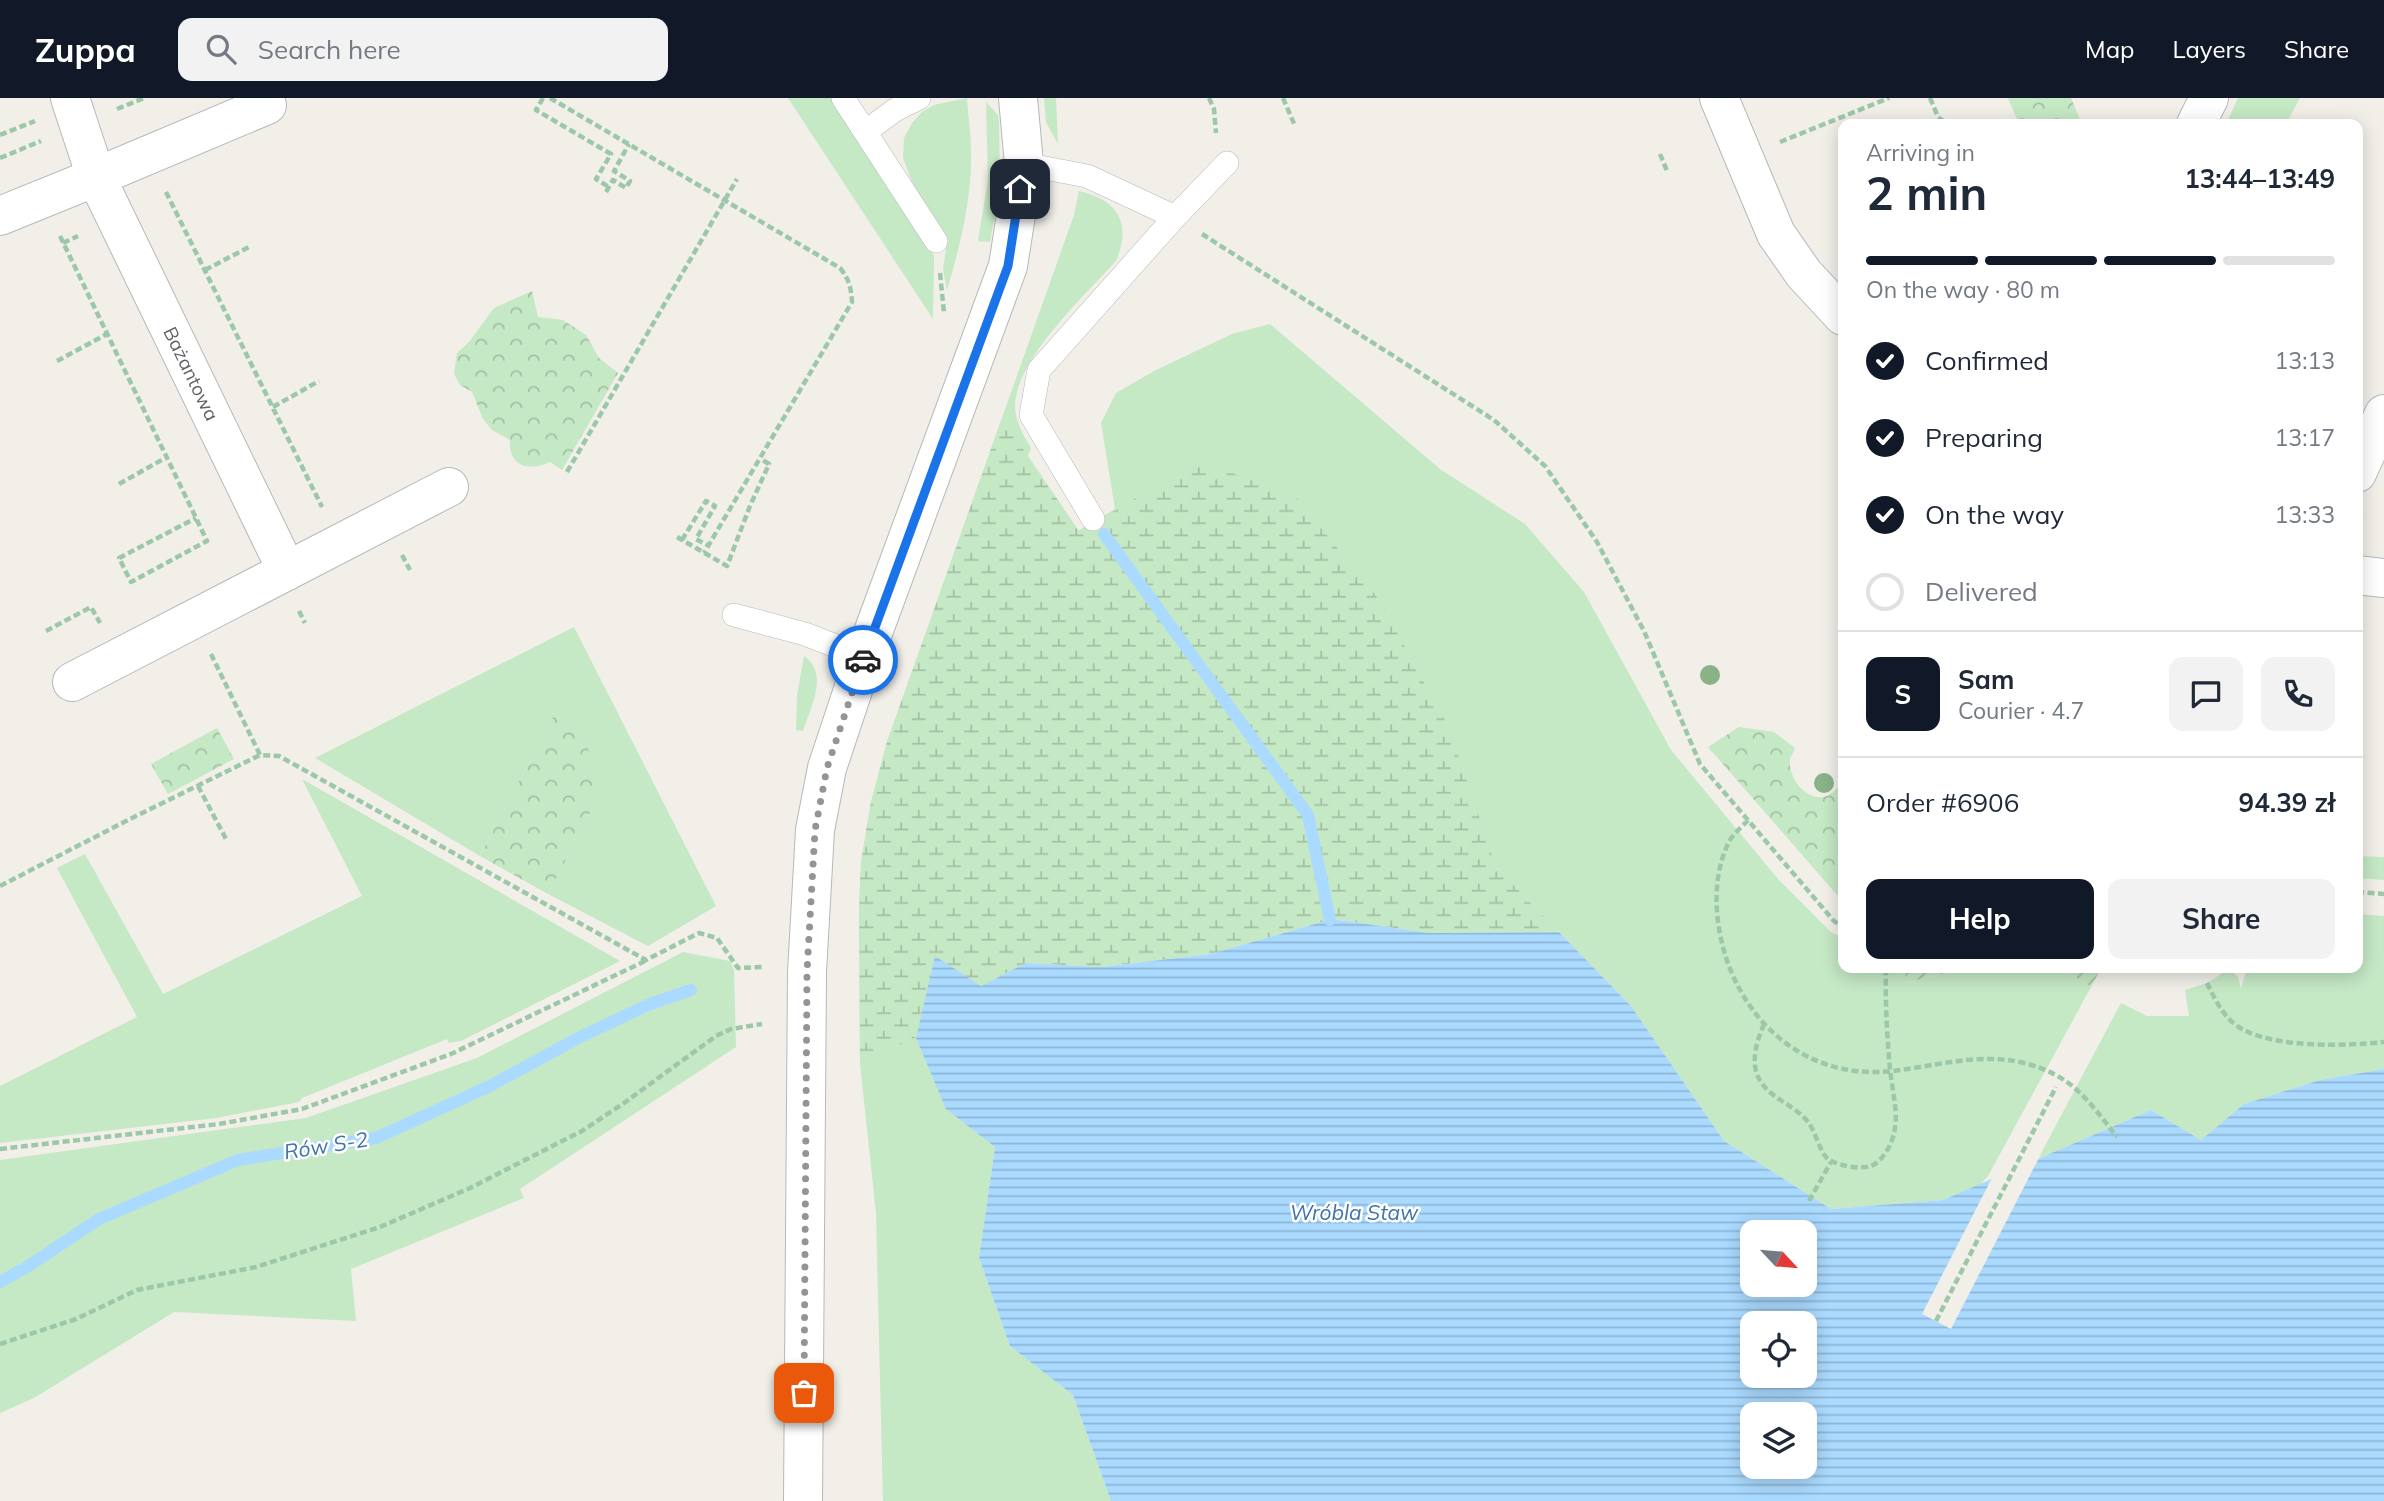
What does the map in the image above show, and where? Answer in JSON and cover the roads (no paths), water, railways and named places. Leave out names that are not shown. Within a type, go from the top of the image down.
[{"type":"street","name":"Bażantowa","points":[[70,98],[96,177],[287,571]]},
{"type":"street","points":[[803,1501],[807,972],[815,830],[827,768],[864,657],[1008,266],[1024,164],[1018,98]]},
{"type":"street","points":[[1719,98],[1776,234],[1787,251],[1838,310]]},
{"type":"street","points":[[2198,119],[2209,98]]},
{"type":"street","points":[[0,216],[267,105]]},
{"type":"street","points":[[2363,460],[2384,414]]},
{"type":"street","points":[[72,682],[449,487]]},
{"type":"street","points":[[2363,576],[2384,578]]},
{"type":"lane","points":[[843,98],[936,241]]},
{"type":"lane","points":[[865,132],[895,110],[919,98]]},
{"type":"lane","points":[[1093,519],[1031,415],[1039,370],[1175,216],[1227,163]]},
{"type":"lane","points":[[1024,164],[1087,176],[1175,216]]},
{"type":"lane","points":[[734,615],[805,635],[864,657]]},
{"type":"water","name":"Wróbla Staw","points":[[1332,919],[1429,933],[1559,932],[1631,1006],[1724,1141],[1831,1209],[1943,1200],[2151,1110],[2201,1140],[2244,1104],[2320,1080],[2384,1069],[2384,1501],[1111,1501],[1073,1395],[1010,1346],[979,1258],[995,1147],[946,1109],[916,1038],[935,956],[981,986],[1026,963],[1101,967],[1211,954]]},
{"type":"waterway","points":[[1104,534],[1308,815],[1330,920]]},
{"type":"waterway","name":"Rów S-2","points":[[0,1282],[99,1219],[238,1160],[376,1138],[490,1086],[580,1037],[650,1004],[691,990]]}]
